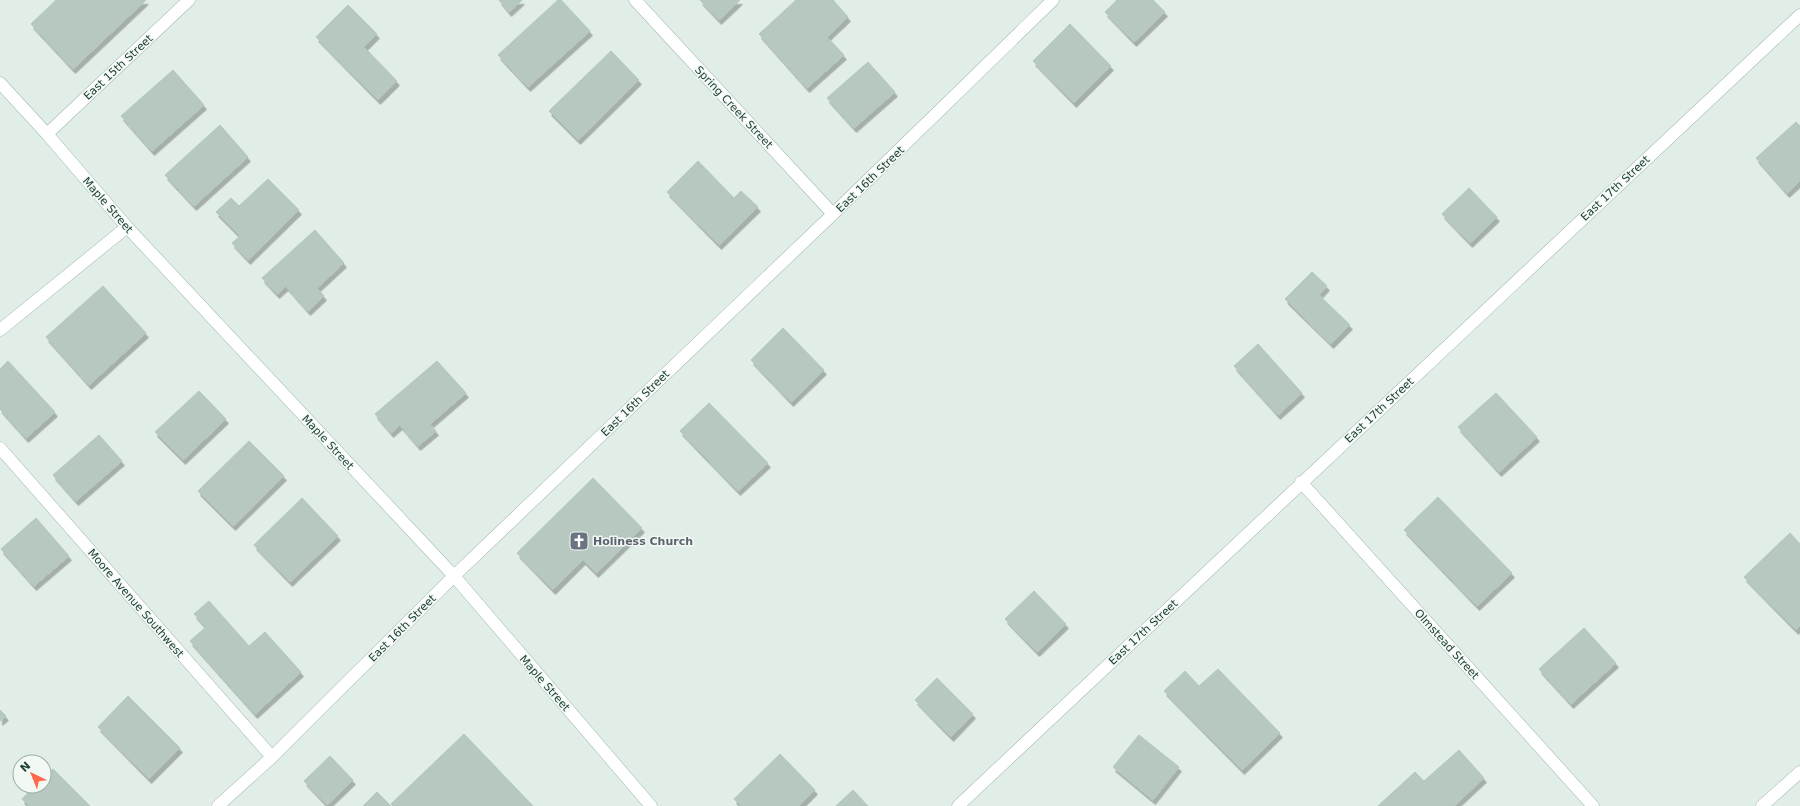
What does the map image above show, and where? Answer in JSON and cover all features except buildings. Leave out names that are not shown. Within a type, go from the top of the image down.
[{"type":"street","name":"East 15th Street","points":[[47,134],[189,0]]},
{"type":"street","name":"Spring Creek Street","points":[[635,0],[833,214]]},
{"type":"street","name":"East 16th Street","points":[[218,806],[272,758],[454,576],[833,214],[1053,0]]},
{"type":"street","name":"East 17th Street","points":[[958,806],[1301,482],[1800,15]]},
{"type":"street","name":"Maple Street","points":[[0,83],[47,134],[127,227],[454,576],[651,806]]},
{"type":"street","points":[[0,330],[127,227]]},
{"type":"street","name":"Moore Avenue Southwest","points":[[0,448],[272,758]]},
{"type":"street","name":"Olmstead Street","points":[[1301,482],[1593,806]]},
{"type":"street","points":[[1762,806],[1800,772]]},
{"type":"place","name":"Holiness Church","points":[[579,541]]}]
